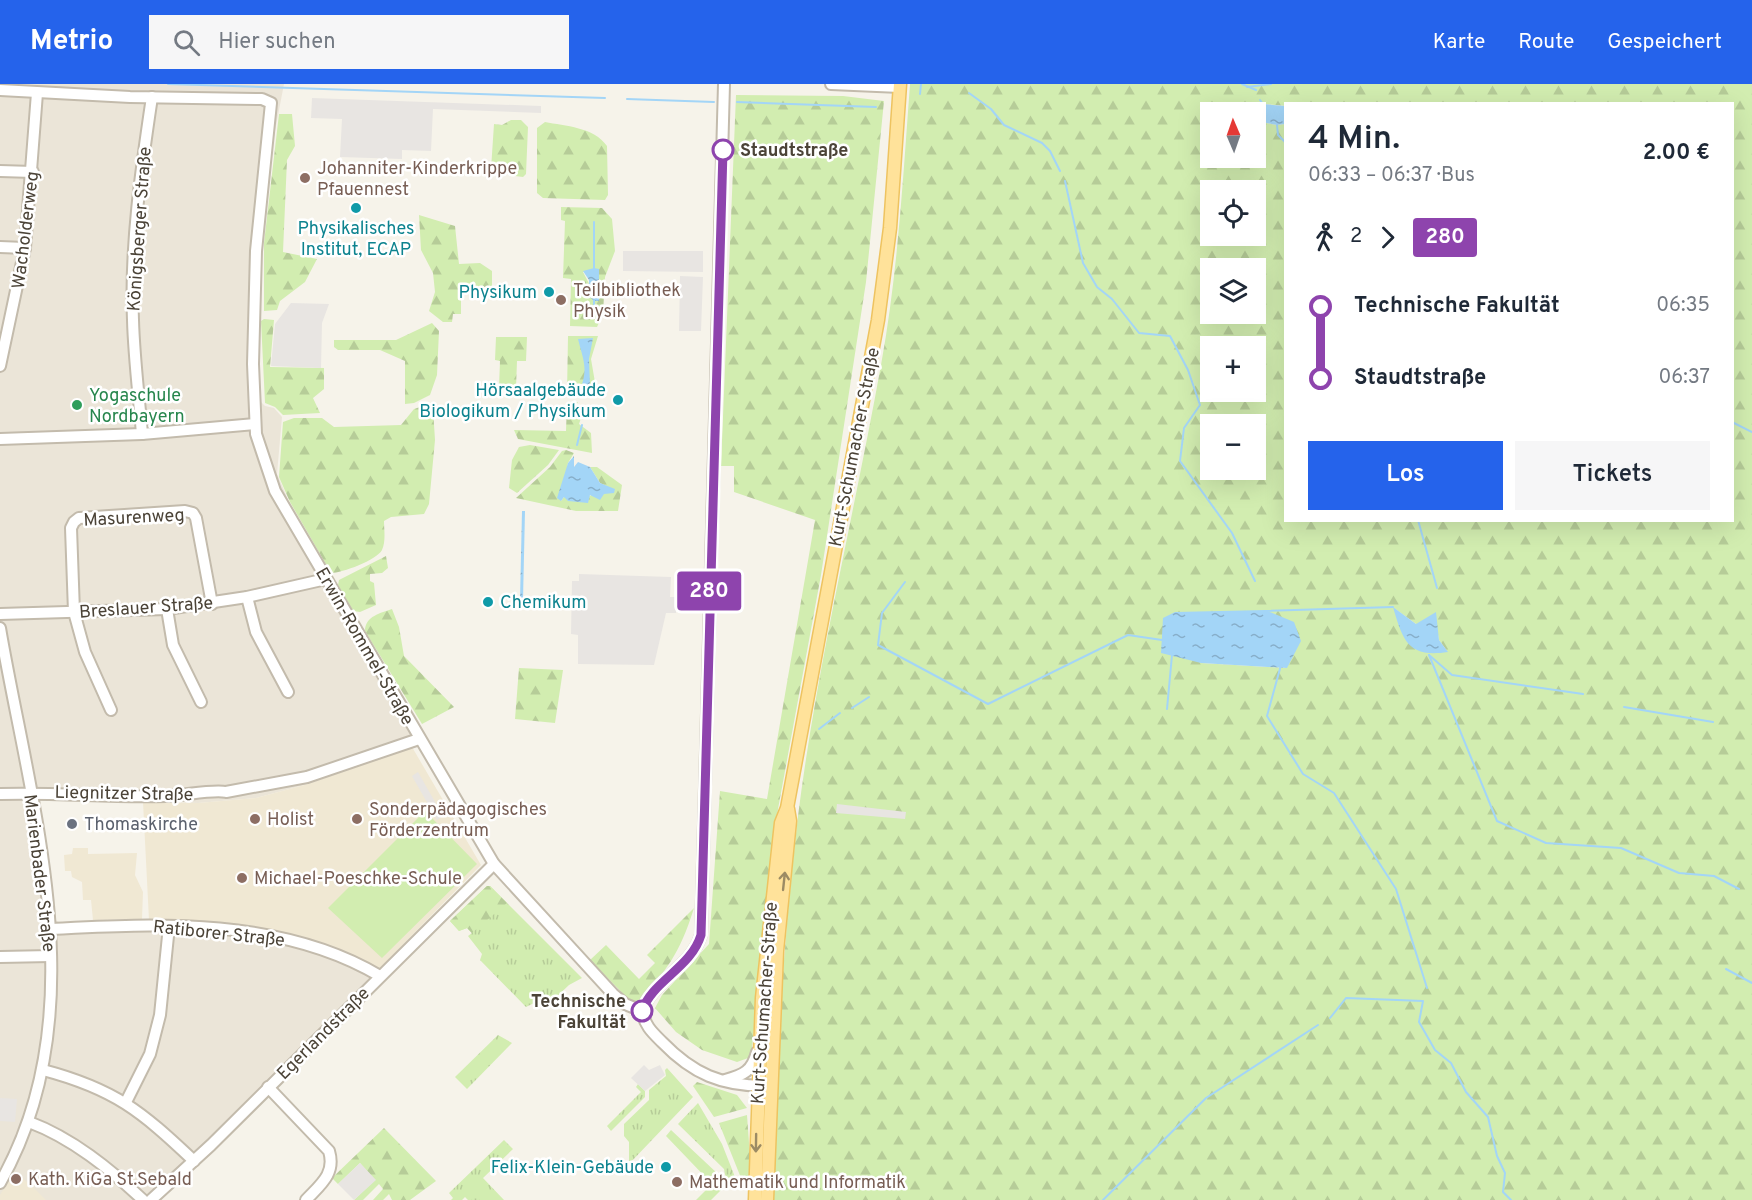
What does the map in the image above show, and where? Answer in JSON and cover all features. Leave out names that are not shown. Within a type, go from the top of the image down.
[{"type":"main road","name":"Kurt-Schumacher-Straße","points":[[767,1200],[764,1086],[760,1042],[772,893],[781,824],[787,807],[878,320],[890,228],[900,85]]},
{"type":"main road","name":"Kurt-Schumacher-Straße","points":[[756,1200],[764,1086],[790,821],[787,807]]},
{"type":"street","points":[[724,84],[701,935],[697,949],[649,998],[642,1011],[648,1029],[678,1059],[697,1072],[722,1081],[764,1086]]},
{"type":"street","points":[[831,84],[900,85]]},
{"type":"street","points":[[0,90],[152,97]]},
{"type":"street","name":"Wacholderweg","points":[[0,366],[5,326],[25,248],[33,172],[37,93]]},
{"type":"street","name":"Erwin-Rommel-Straße","points":[[152,97],[269,101],[271,107],[256,260],[253,364],[255,424],[275,491],[494,864],[613,994],[625,1004],[642,1011]]},
{"type":"street","name":"Königsberger Straße","points":[[142,434],[132,318],[143,155],[152,97]]},
{"type":"street","points":[[0,171],[33,172]]},
{"type":"street","points":[[0,248],[25,248]]},
{"type":"street","points":[[0,439],[142,434],[255,424]]},
{"type":"street","name":"Masurenweg","points":[[74,612],[71,528],[74,522],[79,518],[185,511],[193,513],[196,518],[212,604]]},
{"type":"street","name":"Breslauer Straße","points":[[0,614],[167,609],[212,604],[326,579]]},
{"type":"street","points":[[247,597],[256,632],[288,692]]},
{"type":"street","points":[[167,609],[173,645],[201,702]]},
{"type":"street","points":[[74,612],[85,652],[111,710]]},
{"type":"street","name":"Marienbader Straße","points":[[0,628],[38,828],[51,956],[51,1018],[43,1070],[29,1122],[0,1183]]},
{"type":"street","name":"Liegnitzer Straße","points":[[0,794],[165,796],[236,791],[307,777],[419,739]]},
{"type":"street","name":"Egerlandstraße","points":[[151,1200],[194,1161],[494,864]]},
{"type":"street","points":[[126,1102],[150,1054],[160,1015],[169,926]]},
{"type":"street","name":"Ratiborer Straße","points":[[50,929],[169,926],[225,930],[293,941],[349,959],[380,976]]},
{"type":"street","points":[[0,957],[51,956]]},
{"type":"street","points":[[722,1081],[744,1075],[753,1065],[760,1042]]},
{"type":"street","points":[[43,1070],[81,1081],[126,1102],[158,1126],[194,1161]]},
{"type":"street","points":[[268,1087],[329,1151],[332,1160],[329,1173],[306,1200]]},
{"type":"street","points":[[29,1122],[69,1143],[112,1171],[143,1200]]},
{"type":"shaded area","points":[[0,84],[284,84],[271,152],[262,246],[258,399],[265,406],[274,408],[282,417],[277,474],[289,502],[353,616],[421,727],[419,739],[412,747],[308,784],[256,798],[198,803],[37,797],[51,910],[54,919],[60,923],[166,920],[262,930],[386,978],[159,1200],[0,1200]]},
{"type":"shaded area","points":[[312,98],[541,106],[541,113],[433,109],[431,151],[402,150],[402,159],[340,157],[342,119],[311,118]]},
{"type":"shaded area","points":[[623,251],[703,251],[703,272],[623,271]]},
{"type":"shaded area","points":[[680,276],[703,277],[701,331],[679,331]]},
{"type":"shaded area","points":[[291,303],[329,304],[322,323],[321,368],[271,366],[275,324]]},
{"type":"shaded area","points":[[579,574],[671,577],[670,597],[676,597],[676,613],[666,613],[654,665],[578,664],[578,635],[571,634],[572,581],[579,581]]},
{"type":"shaded area","name":"Michael-Poeschke-Schule","points":[[412,747],[481,865],[378,970],[348,956],[204,923],[149,920],[143,802],[198,803],[256,798],[308,784]]},
{"type":"shaded area","points":[[418,772],[443,816],[437,820],[412,776]]},
{"type":"shaded area","points":[[837,804],[906,812],[905,819],[836,813]]},
{"type":"shaded area","points":[[73,848],[88,848],[88,854],[137,853],[135,875],[143,892],[142,919],[93,920],[91,900],[83,900],[82,882],[72,877],[71,871],[65,871],[64,855],[72,854]]},
{"type":"shaded area","points":[[644,1065],[649,1070],[660,1065],[665,1075],[645,1091],[631,1078]]},
{"type":"shaded area","points":[[0,1098],[17,1099],[15,1122],[0,1121]]},
{"type":"shaded area","points":[[360,1163],[376,1180],[354,1200],[338,1184]]},
{"type":"shaded area","name":"Kath. KiGa St.Sebald","points":[[14,1171],[46,1200],[0,1200],[0,1195]]},
{"type":"green space","points":[[910,84],[1752,84],[1752,1200],[774,1200],[781,1008],[798,816],[825,646],[870,421],[892,295]],"holes":[[[1394,608],[1416,624],[1436,623],[1439,640],[1447,651]],[[1163,618],[1287,668],[1201,663]]]},
{"type":"green space","points":[[736,95],[843,96],[884,101],[866,282],[821,575],[778,809],[751,1057],[737,1062],[702,1050],[676,1032],[655,1008],[662,995],[709,944],[720,791],[767,799],[815,520],[734,492],[734,466],[721,466]]},
{"type":"green space","points":[[279,114],[292,114],[295,146],[287,160],[283,252],[317,259],[305,282],[280,301],[277,310],[264,311],[264,243]]},
{"type":"green space","points":[[511,120],[521,120],[528,127],[526,174],[523,177],[515,176],[515,169],[491,169],[494,124],[502,125]]},
{"type":"green space","points":[[545,122],[587,131],[607,146],[608,195],[605,200],[543,198],[537,193],[537,128]]},
{"type":"green space","points":[[561,207],[602,208],[612,219],[615,251],[605,277],[603,314],[597,327],[570,326],[571,279],[563,278],[565,221],[561,220]],"holes":[[[599,269],[598,301],[583,272]]]},
{"type":"green space","points":[[419,215],[455,226],[459,264],[480,263],[492,271],[492,287],[481,287],[481,293],[461,293],[461,314],[453,314],[452,322],[443,322],[429,311],[435,292],[433,273],[421,250]]},
{"type":"green space","points":[[274,320],[270,367],[324,368],[324,389],[313,398],[320,413],[283,415],[275,407],[265,403],[261,321]]},
{"type":"green space","points":[[432,323],[439,331],[437,375],[430,395],[414,403],[405,404],[405,361],[380,350],[338,350],[334,347],[334,340],[396,340]]},
{"type":"green space","points":[[568,336],[598,336],[591,359],[597,394],[567,393]]},
{"type":"green space","points":[[496,337],[527,337],[526,361],[517,361],[516,388],[499,387],[500,361],[495,360]]},
{"type":"green space","points":[[567,402],[578,402],[574,407],[582,415],[579,424],[591,433],[592,453],[518,439],[514,430],[566,431]]},
{"type":"green space","points":[[420,407],[433,409],[435,440],[429,504],[424,514],[391,517],[384,521],[384,543],[379,554],[359,565],[331,573],[290,502],[279,477],[283,422],[294,418],[322,418],[334,427],[401,425],[414,409]]},
{"type":"green space","points":[[530,445],[559,450],[548,465],[517,493],[509,488],[512,460],[519,447]]},
{"type":"green space","points":[[562,451],[574,453],[568,463],[561,501],[564,497],[588,497],[606,486],[600,483],[590,467],[597,467],[622,485],[618,511],[576,511],[516,498],[550,467]]},
{"type":"green space","points":[[386,556],[388,568],[382,573],[370,574],[370,581],[374,583],[376,605],[360,612],[353,611],[338,585],[339,580]]},
{"type":"green space","points":[[392,609],[399,627],[404,656],[454,707],[422,724],[365,631],[371,619]]},
{"type":"green space","points":[[519,668],[563,670],[555,723],[515,719]]},
{"type":"green space","points":[[425,811],[477,864],[382,958],[328,908]]},
{"type":"green space","points":[[487,886],[490,886],[582,978],[569,985],[547,1006],[540,1000],[526,1007],[480,960],[482,954],[468,936],[472,933],[467,928],[459,931],[450,921]]},
{"type":"green space","points":[[487,886],[490,886],[507,903],[472,933],[467,928],[459,931],[450,921]]},
{"type":"green space","points":[[694,908],[683,938],[671,961],[635,1006],[590,960],[606,945],[639,979],[655,963],[647,955]]},
{"type":"green space","points":[[498,1035],[512,1043],[467,1089],[455,1077]]},
{"type":"green space","points":[[667,1068],[693,1097],[629,1164],[629,1142],[624,1136],[624,1124],[649,1100],[649,1090],[666,1076]]},
{"type":"green space","points":[[697,1082],[737,1095],[747,1108],[714,1117],[693,1086]]},
{"type":"green space","points":[[638,1084],[645,1091],[645,1097],[611,1131],[607,1126],[641,1092],[636,1087]]},
{"type":"green space","points":[[698,1103],[722,1144],[735,1177],[727,1184],[724,1169],[678,1124]]},
{"type":"green space","points":[[747,1115],[752,1184],[745,1188],[719,1123]]},
{"type":"green space","points":[[384,1128],[436,1181],[410,1200],[392,1200],[389,1194],[383,1200],[373,1200],[383,1189],[379,1184],[363,1200],[354,1200],[375,1180],[360,1163],[338,1184],[332,1178]]},
{"type":"green space","points":[[671,1130],[718,1174],[721,1190],[711,1200],[696,1200],[712,1184],[666,1136]]},
{"type":"green space","points":[[504,1140],[513,1149],[483,1178],[504,1200],[468,1200],[465,1197],[462,1200],[451,1200],[453,1198],[449,1193]]},
{"type":"water","points":[[1266,104],[1284,106],[1284,124],[1266,123]]},
{"type":"water","points":[[599,269],[599,301],[594,301],[589,296],[589,280],[583,271]]},
{"type":"water","points":[[593,338],[589,359],[590,386],[584,388],[582,384],[583,356],[578,339]]},
{"type":"water","points":[[574,456],[574,467],[578,462],[590,467],[600,483],[615,489],[614,493],[604,494],[600,500],[590,495],[588,503],[568,501],[564,497],[561,501],[557,498],[568,463]]},
{"type":"water","points":[[522,511],[525,511],[523,600],[520,600]]},
{"type":"water","points":[[1393,607],[1416,624],[1436,612],[1439,640],[1448,652],[1424,652],[1409,644],[1400,629]]},
{"type":"water","points":[[1265,610],[1294,622],[1301,641],[1287,668],[1201,663],[1161,653],[1163,618],[1175,612]]},
{"type":"waterway","points":[[168,84],[605,98]]},
{"type":"waterway","points":[[920,94],[921,84]]},
{"type":"waterway","points":[[1242,84],[1256,90]]},
{"type":"waterway","points":[[1247,87],[1271,84]]},
{"type":"waterway","points":[[969,93],[991,109],[1004,125],[1042,143],[1050,151],[1060,171]]},
{"type":"waterway","points":[[627,99],[714,102]]},
{"type":"waterway","points":[[737,102],[876,107]]},
{"type":"waterway","points":[[1277,125],[1278,135],[1284,141]]},
{"type":"waterway","points":[[1065,181],[1083,263],[1097,287],[1112,299],[1139,333],[1170,336],[1188,370],[1200,405],[1184,428],[1180,461],[1232,533],[1255,581]]},
{"type":"waterway","points":[[594,222],[594,270]]},
{"type":"waterway","points":[[594,300],[594,318]]},
{"type":"waterway","points":[[1734,423],[1752,432]]},
{"type":"waterway","points":[[577,445],[582,425]]},
{"type":"waterway","points":[[1419,522],[1437,588]]},
{"type":"waterway","points":[[905,582],[882,613],[878,645],[988,704],[1128,635],[1162,640]]},
{"type":"waterway","points":[[1265,611],[1393,607]]},
{"type":"waterway","points":[[1167,709],[1172,655]]},
{"type":"waterway","points":[[1429,655],[1497,821],[1546,843],[1621,848],[1679,873],[1714,876],[1739,889]]},
{"type":"waterway","points":[[1429,655],[1452,675],[1583,694]]},
{"type":"waterway","points":[[1281,665],[1267,716],[1303,774],[1334,793],[1396,889],[1427,988]]},
{"type":"waterway","points":[[852,708],[869,697]]},
{"type":"waterway","points":[[1624,707],[1713,722]]},
{"type":"waterway","points":[[819,729],[840,713]]},
{"type":"waterway","points":[[1726,969],[1752,983]]},
{"type":"waterway","points":[[1330,1018],[1346,998],[1423,1001],[1419,1022],[1435,1050],[1451,1063],[1466,1092],[1488,1117],[1497,1156],[1505,1173],[1503,1192],[1511,1200]]},
{"type":"waterway","points":[[1103,1200],[1206,1098],[1318,1025]]},
{"type":"bus line","name":"280","points":[[642,1011],[649,998],[697,949],[701,935],[723,150]]},
{"type":"place","name":"Staudtstraße","points":[[723,150]]},
{"type":"place","name":"Johanniter-Kinderkrippe Pfauennest","points":[[305,178]]},
{"type":"place","name":"Physikalisches Institut, ECAP","points":[[356,208]]},
{"type":"place","name":"Physikum","points":[[549,292]]},
{"type":"place","name":"Teilbibliothek Physik","points":[[561,300]]},
{"type":"place","name":"Hörsaalgebäude Biologikum / Physikum","points":[[618,400]]},
{"type":"place","name":"Yogaschule Nordbayern","points":[[77,405]]},
{"type":"place","name":"Chemikum","points":[[488,602]]},
{"type":"place","name":"Holist","points":[[255,819]]},
{"type":"place","name":"Sonderpädagogisches Förderzentrum","points":[[357,819]]},
{"type":"place","name":"Thomaskirche","points":[[72,824]]},
{"type":"place","name":"Michael-Poeschke-Schule","points":[[242,878]]},
{"type":"place","name":"Technische Fakultät","points":[[642,1011]]},
{"type":"place","name":"Felix-Klein-Gebäude","points":[[666,1167]]},
{"type":"place","name":"Kath. KiGa St.Sebald","points":[[16,1179]]},
{"type":"place","name":"Mathematik und Informatik","points":[[677,1182]]}]
